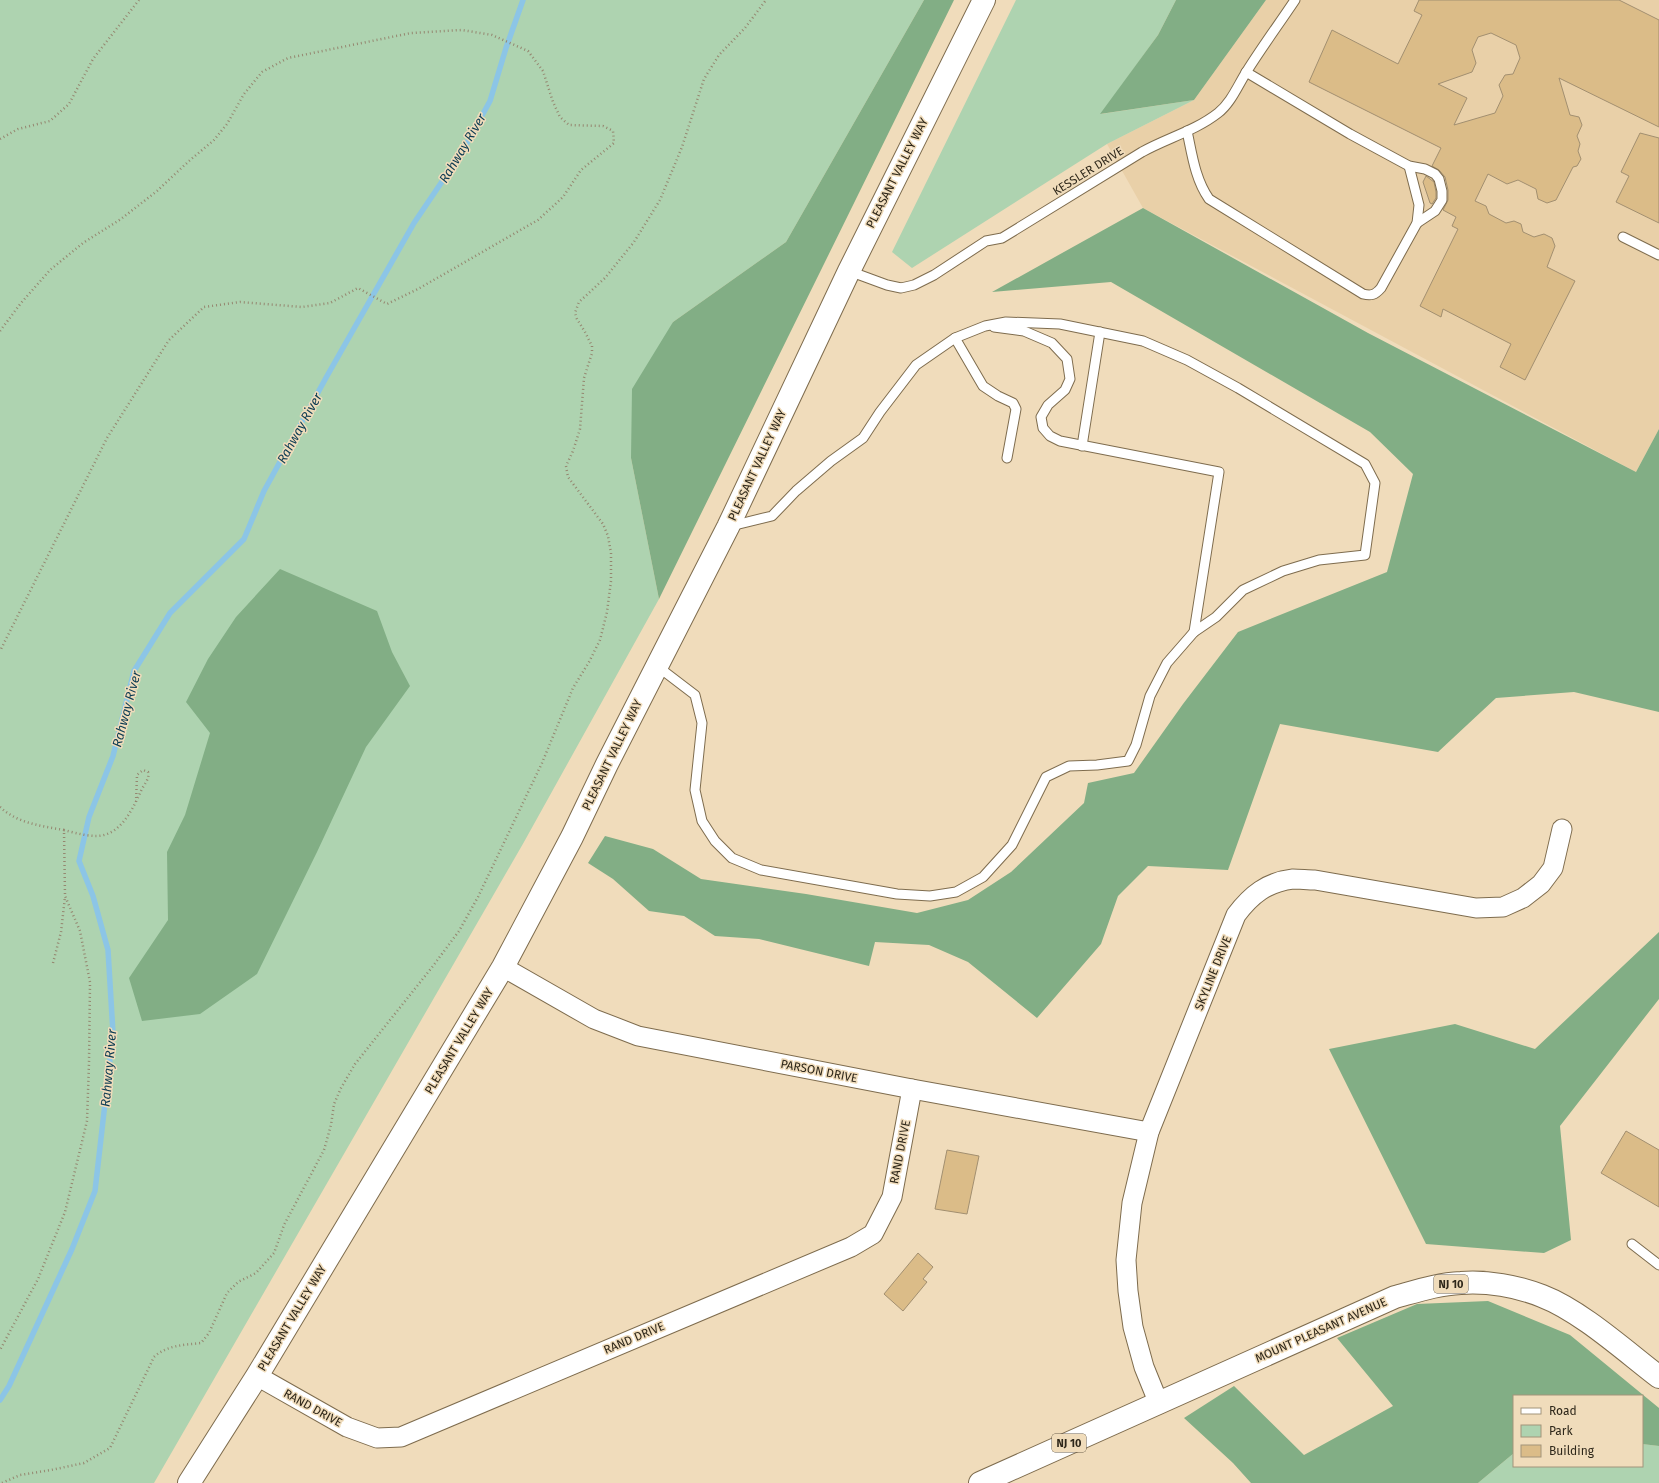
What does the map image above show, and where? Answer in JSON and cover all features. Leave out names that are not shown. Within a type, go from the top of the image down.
[{"type":"main road","name":"PLEASANT VALLEY WAY","points":[[189,1483],[257,1376],[503,967],[572,837],[607,764],[728,527],[848,271],[984,0]]},
{"type":"main road","name":"MOUNT PLEASANT AVENUE","points":[[980,1483],[1395,1297],[1429,1288],[1461,1283],[1485,1283],[1514,1287],[1542,1296],[1577,1315],[1659,1377]]},
{"type":"street","name":"SKYLINE DRIVE","points":[[1159,1404],[1144,1367],[1133,1327],[1128,1291],[1126,1260],[1128,1229],[1132,1203],[1149,1132],[1236,915],[1249,898],[1261,889],[1292,879],[1315,880],[1476,908],[1504,907],[1523,898],[1535,889],[1553,868],[1562,829]]},
{"type":"street","name":"PARSON DRIVE","points":[[503,967],[594,1019],[638,1036],[912,1089],[1149,1132]]},
{"type":"street","name":"RAND DRIVE","points":[[257,1376],[347,1426],[377,1438],[401,1437],[851,1246],[873,1234],[892,1197],[912,1089]]},
{"type":"lane","name":"KESSLER DRIVE","points":[[848,271],[887,285],[901,288],[914,285],[934,276],[986,241],[1002,238],[1158,143],[1204,123],[1220,112],[1229,101],[1246,72],[1295,0]]},
{"type":"lane","points":[[1246,72],[1350,134],[1409,166],[1425,169],[1435,174],[1439,180],[1442,191],[1442,200],[1436,211],[1417,223]]},
{"type":"lane","points":[[1186,132],[1197,176],[1202,190],[1208,199],[1363,294],[1370,295],[1377,293],[1417,223],[1419,205],[1409,166]]},
{"type":"lane","points":[[1623,237],[1659,255]]},
{"type":"lane","points":[[657,666],[695,696],[702,723],[695,790],[702,821],[715,841],[732,858],[761,870],[897,894],[930,896],[956,892],[982,878],[1012,845],[1046,777],[1069,766],[1097,765],[1128,761],[1136,745],[1150,696],[1166,663],[1194,632],[1216,617],[1243,590],[1283,571],[1319,560],[1365,555],[1375,483],[1365,464],[1238,388],[1187,360],[1143,342],[1100,332],[1060,324],[1006,322],[985,326],[955,338],[916,365],[880,412],[864,438],[825,466],[796,491],[772,516],[728,527]]},
{"type":"lane","points":[[985,326],[1024,331],[1052,343],[1067,359],[1070,379],[1065,390],[1048,405],[1041,416],[1043,428],[1050,436],[1060,441],[1082,446],[1219,472],[1194,632]]},
{"type":"lane","points":[[1082,446],[1100,332]]},
{"type":"lane","points":[[955,338],[983,386],[1012,403],[1016,409],[1007,458]]},
{"type":"lane","points":[[1632,1244],[1659,1265]]},
{"type":"path","points":[[0,139],[18,129],[50,120],[69,104],[93,59],[139,0]]},
{"type":"path","points":[[2,1483],[20,1475],[84,1463],[110,1448],[154,1357],[162,1350],[178,1345],[201,1343],[209,1333],[227,1293],[238,1282],[256,1273],[274,1252],[284,1225],[324,1150],[331,1125],[334,1104],[341,1088],[355,1064],[459,931],[478,897],[542,763],[573,688],[600,640],[607,612],[611,581],[611,553],[608,536],[602,524],[568,476],[566,466],[573,452],[580,429],[584,378],[592,353],[592,346],[586,332],[577,320],[575,313],[579,302],[605,278],[634,242],[660,200],[682,148],[704,79],[719,55],[745,28],[766,0]]},
{"type":"path","points":[[0,331],[21,303],[50,270],[83,243],[121,219],[157,191],[188,161],[214,140],[227,124],[244,94],[262,72],[288,58],[411,34],[462,30],[492,35],[528,51],[543,71],[553,102],[560,117],[569,125],[602,126],[613,131],[614,143],[581,170],[563,197],[538,220],[418,289],[387,304],[358,288],[330,303],[302,307],[240,302],[204,307],[169,340],[107,438],[0,650]]},
{"type":"path","points":[[0,807],[7,814],[34,825],[98,836],[107,834],[118,826],[136,803],[149,777],[148,772],[143,770],[137,776],[136,803]]},
{"type":"path","points":[[53,963],[61,932],[65,896],[64,830]]},
{"type":"path","points":[[0,1350],[38,1279],[64,1212],[86,1120],[89,1063],[90,982],[80,931],[65,896]]},
{"type":"shaded area","points":[[1266,0],[1659,0],[1659,429],[1636,472],[1143,208],[1107,144],[1194,100]]},
{"type":"green space","points":[[0,0],[924,0],[786,242],[673,322],[631,458],[659,599],[524,842],[154,1483],[0,1483]]},
{"type":"green space","points":[[924,0],[954,0],[659,599],[631,458],[632,389],[673,322],[786,242]]},
{"type":"green space","points":[[1016,0],[1176,0],[1158,35],[1101,114],[1194,100],[1107,144],[912,268],[892,252]]},
{"type":"green space","points":[[1176,0],[1266,0],[1194,100],[1100,114],[1158,35]]},
{"type":"green space","points":[[1143,208],[1368,333],[1636,472],[1659,429],[1659,712],[1574,692],[1496,698],[1438,752],[1280,724],[1228,870],[1148,866],[1118,896],[1101,944],[1037,1018],[968,962],[929,945],[875,942],[869,966],[759,939],[715,936],[684,916],[649,911],[613,879],[588,863],[605,836],[653,849],[701,879],[806,894],[917,913],[968,900],[1011,872],[1084,803],[1088,783],[1134,773],[1183,704],[1238,632],[1387,572],[1413,474],[1370,432],[1111,282],[992,292]]},
{"type":"green space","points":[[280,569],[377,611],[392,652],[410,686],[366,747],[317,852],[257,974],[200,1014],[142,1021],[129,978],[168,920],[167,852],[185,815],[210,733],[186,702],[208,659],[236,617]]},
{"type":"green space","points":[[1659,932],[1659,999],[1560,1126],[1571,1240],[1544,1253],[1426,1244],[1329,1049],[1455,1024],[1535,1049]]},
{"type":"green space","points":[[1488,1301],[1570,1335],[1659,1408],[1659,1446],[1643,1444],[1643,1395],[1513,1395],[1513,1454],[1478,1483],[1251,1483],[1233,1463],[1184,1418],[1234,1386],[1304,1455],[1393,1406],[1337,1338],[1417,1304]]},
{"type":"green space","points":[[1643,1444],[1659,1446],[1659,1483],[1478,1483],[1513,1454],[1513,1467],[1643,1467]]},
{"type":"building","points":[[1419,0],[1619,0],[1659,20],[1659,127],[1559,78],[1570,115],[1579,117],[1582,125],[1577,136],[1580,144],[1578,151],[1581,159],[1577,166],[1573,167],[1556,200],[1547,203],[1538,199],[1536,189],[1518,180],[1507,184],[1488,174],[1475,201],[1486,206],[1489,214],[1506,223],[1514,221],[1521,224],[1523,232],[1534,237],[1544,234],[1552,238],[1555,246],[1547,267],[1575,281],[1525,380],[1500,367],[1511,344],[1443,309],[1441,317],[1420,306],[1458,229],[1452,226],[1456,217],[1443,210],[1448,200],[1448,190],[1445,177],[1439,170],[1432,166],[1441,148],[1309,82],[1332,30],[1398,64],[1422,15],[1414,11]],"holes":[[[1491,33],[1516,45],[1520,58],[1513,74],[1505,75],[1499,85],[1503,96],[1495,113],[1454,125],[1467,98],[1438,84],[1472,72],[1476,63],[1472,50],[1478,37]]]},
{"type":"building","points":[[1640,133],[1659,138],[1659,223],[1616,202],[1629,176],[1621,172]]},
{"type":"building","points":[[1426,176],[1434,182],[1436,198],[1432,204],[1430,203],[1423,182]]},
{"type":"building","points":[[1626,1131],[1659,1150],[1659,1207],[1601,1173]]},
{"type":"building","points":[[947,1150],[979,1156],[967,1214],[935,1209]]},
{"type":"building","points":[[918,1253],[933,1267],[923,1279],[927,1282],[903,1311],[884,1294]]},
{"type":"waterway","name":"Rahway River","points":[[0,1400],[9,1386],[72,1249],[95,1191],[113,1033],[108,950],[93,896],[79,861],[89,817],[113,756],[134,671],[170,613],[244,539],[264,491],[327,376],[414,223],[462,152],[490,101],[506,48],[523,0]]}]
